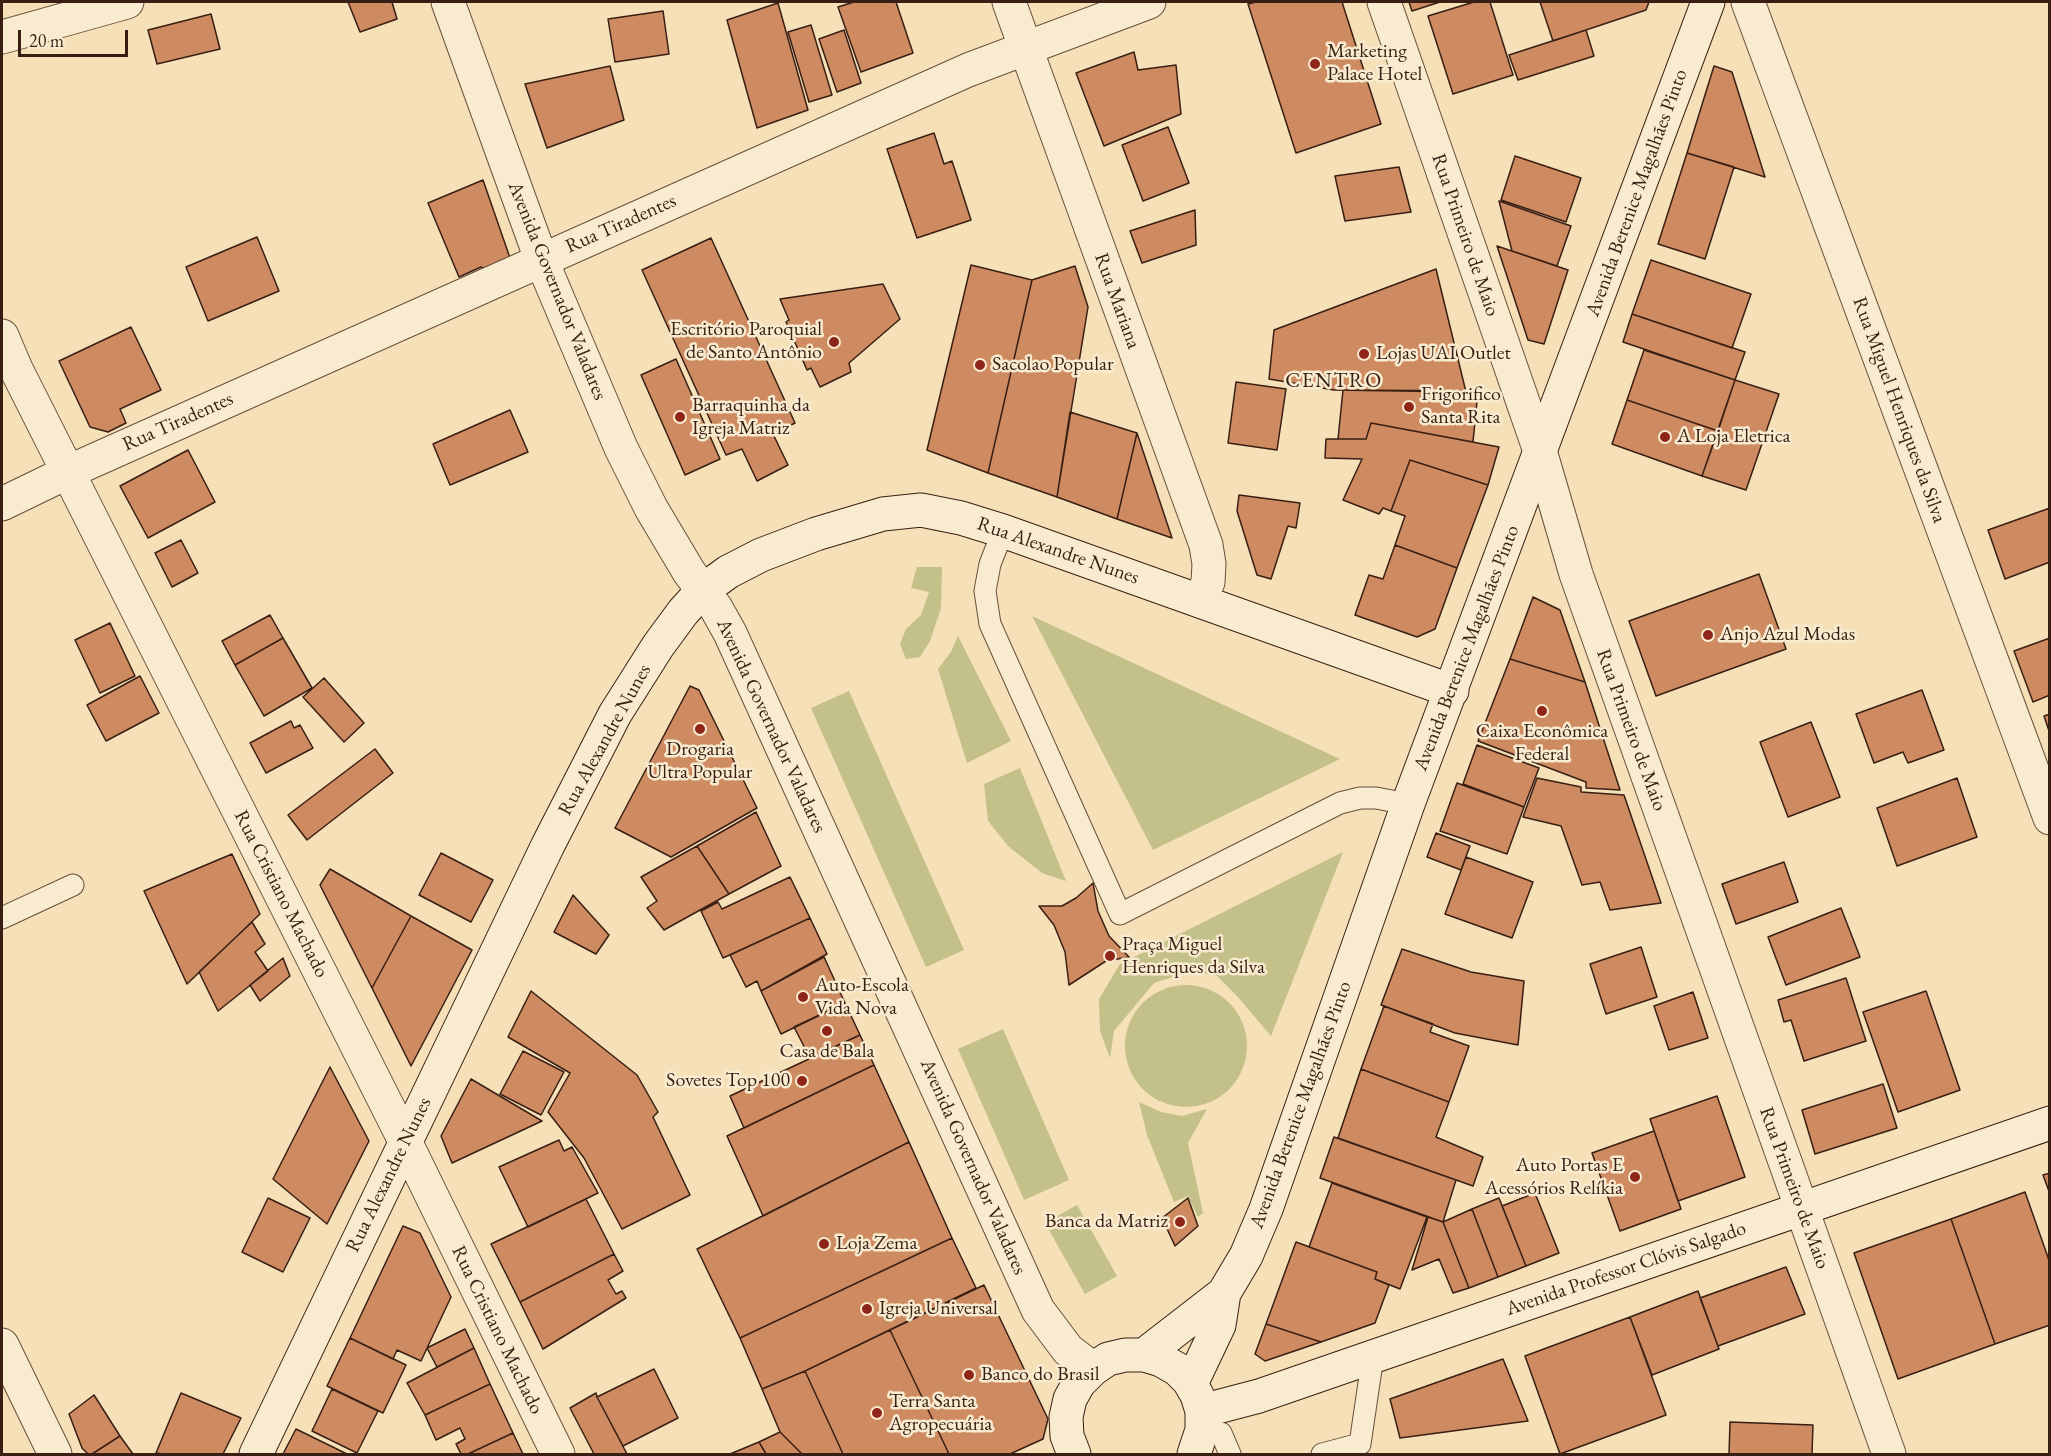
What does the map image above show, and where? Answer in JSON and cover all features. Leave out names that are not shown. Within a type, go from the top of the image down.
[{"type":"street","points":[[2,37],[127,2]]},
{"type":"street","name":"Avenida Governador Valadares","points":[[448,2],[541,259],[621,448],[651,508],[689,572],[716,608],[730,633],[1038,1310],[1068,1350],[1093,1369]]},
{"type":"street","name":"Rua Mariana","points":[[1009,2],[1206,545],[1209,564],[1208,582],[1200,601]]},
{"type":"street","name":"Rua Tiradentes","points":[[2,504],[68,472],[541,259],[968,70],[1149,2]]},
{"type":"street","name":"Rua Primeiro de Maio","points":[[1384,2],[1541,454],[1576,574],[1889,1455]]},
{"type":"street","name":"Avenida Berenice Magalhães Pinto","points":[[1144,1355],[1224,1293],[1246,1256],[1266,1209],[1408,804],[1541,454],[1708,2]]},
{"type":"street","name":"Rua Miguel Henriques da Silva","points":[[1748,2],[2049,818]]},
{"type":"street","name":"Rua Cristiano Machado","points":[[2,336],[16,369],[405,1141],[558,1455]]},
{"type":"street","name":"Rua Alexandre Nunes","points":[[255,1455],[548,845],[615,714],[658,646],[702,591],[728,572],[760,555],[816,534],[884,514],[921,510],[961,518],[1003,531],[1452,691]]},
{"type":"street","name":"Avenida Professor Clóvis Salgado","points":[[1197,1420],[1373,1356],[2049,1123]]},
{"type":"street","name":"Avenida Berenice Magalhães Pinto","points":[[1197,1420],[1224,1293]]},
{"type":"street","points":[[2,1345],[55,1455]]},
{"type":"street","points":[[1073,1454],[1067,1436],[1066,1417],[1070,1399],[1079,1383],[1093,1369],[1108,1359],[1125,1355],[1144,1355],[1161,1360],[1177,1369],[1197,1420]]},
{"type":"lane","points":[[1003,531],[990,564],[985,591],[990,624],[1120,914],[1340,803],[1360,798],[1376,798],[1408,804]]},
{"type":"lane","points":[[2,918],[74,885]]},
{"type":"lane","points":[[1322,1455],[1360,1444],[1373,1356]]},
{"type":"lane","points":[[1197,1420],[1221,1433],[1230,1455]]},
{"type":"shaded area","points":[[917,567],[942,567],[941,608],[930,641],[920,657],[906,659],[900,644],[906,629],[921,615],[929,592],[911,588]]},
{"type":"shaded area","points":[[1032,616],[1340,759],[1153,850]]},
{"type":"shaded area","points":[[958,636],[1011,741],[967,763],[938,669],[951,652]]},
{"type":"shaded area","points":[[849,691],[964,950],[926,967],[811,708]]},
{"type":"shaded area","points":[[1020,768],[1066,881],[1042,873],[1008,846],[988,821],[984,784]]},
{"type":"shaded area","points":[[1343,852],[1271,1036],[1217,976],[1191,971],[1154,983],[1114,1031],[1110,1058],[1100,1031],[1099,999],[1120,964]]},
{"type":"shaded area","points":[[1186,985],[1209,990],[1220,995],[1229,1003],[1237,1012],[1242,1023],[1247,1046],[1242,1069],[1237,1080],[1229,1089],[1220,1097],[1209,1102],[1186,1107],[1163,1102],[1152,1097],[1143,1089],[1135,1080],[1130,1069],[1125,1046],[1130,1023],[1135,1012],[1143,1003],[1152,995],[1163,990]]},
{"type":"shaded area","points":[[1003,1029],[1069,1180],[1024,1200],[958,1049]]},
{"type":"shaded area","points":[[1139,1102],[1161,1112],[1182,1116],[1207,1109],[1188,1143],[1203,1213],[1198,1217],[1188,1196],[1174,1202],[1147,1135]]},
{"type":"shaded area","points":[[1077,1205],[1117,1276],[1085,1294],[1045,1223]]},
{"type":"building","points":[[348,2],[392,2],[397,19],[360,32]]},
{"type":"building","points":[[854,2],[896,2],[913,53],[861,72],[838,7]]},
{"type":"building","name":"Marketing Palace Hotel","points":[[1256,2],[1342,2],[1381,124],[1296,153],[1248,4]]},
{"type":"building","points":[[1409,2],[1440,2],[1412,11]]},
{"type":"building","points":[[1474,2],[1490,2],[1513,75],[1453,94],[1428,16]]},
{"type":"building","points":[[1540,2],[1649,2],[1646,10],[1553,41]]},
{"type":"building","points":[[778,3],[808,110],[757,128],[727,20]]},
{"type":"building","points":[[663,11],[669,54],[615,62],[608,19]]},
{"type":"building","points":[[211,14],[220,49],[157,64],[148,30]]},
{"type":"building","points":[[811,25],[832,95],[809,102],[788,32]]},
{"type":"building","points":[[844,30],[861,83],[837,92],[819,39]]},
{"type":"building","points":[[1586,30],[1594,56],[1518,80],[1509,55]]},
{"type":"building","points":[[1134,52],[1138,70],[1176,65],[1181,114],[1104,146],[1076,73]]},
{"type":"building","points":[[610,66],[624,120],[547,148],[525,84]]},
{"type":"building","points":[[1714,66],[1732,72],[1765,177],[1687,153]]},
{"type":"building","points":[[1168,127],[1189,183],[1143,201],[1122,145]]},
{"type":"building","points":[[934,133],[944,164],[952,161],[971,220],[917,238],[887,149]]},
{"type":"building","points":[[1687,153],[1734,167],[1705,259],[1658,244]]},
{"type":"building","points":[[1515,156],[1581,178],[1566,222],[1501,200]]},
{"type":"building","points":[[1399,167],[1411,212],[1345,221],[1335,176]]},
{"type":"building","points":[[483,180],[510,258],[486,270],[481,267],[459,277],[428,203]]},
{"type":"building","points":[[1499,201],[1571,226],[1557,266],[1512,251]]},
{"type":"building","points":[[1195,210],[1196,245],[1142,263],[1130,231]]},
{"type":"building","points":[[257,237],[279,291],[208,321],[186,267]]},
{"type":"building","points":[[711,238],[795,423],[773,434],[788,465],[757,481],[742,449],[726,455],[642,270]]},
{"type":"building","points":[[1497,246],[1568,270],[1544,344],[1528,340]]},
{"type":"building","points":[[1651,260],[1751,294],[1732,348],[1632,314]]},
{"type":"building","name":"Sacolao Popular","points":[[971,265],[1032,280],[988,473],[927,450]]},
{"type":"building","points":[[1075,266],[1088,307],[1057,497],[988,473],[1032,280]]},
{"type":"building","name":"Lojas UAI Outlet","points":[[1436,269],[1466,392],[1334,390],[1269,379],[1274,330]]},
{"type":"building","name":"Escritório Paroquial de Santo Antônio","points":[[883,284],[900,319],[849,363],[851,372],[820,387],[811,368],[807,370],[786,322],[789,320],[780,299]]},
{"type":"building","points":[[1632,314],[1745,352],[1735,380],[1623,342]]},
{"type":"building","points":[[131,327],[161,390],[120,409],[126,423],[108,432],[90,427],[59,361]]},
{"type":"building","points":[[1644,350],[1735,380],[1718,431],[1627,400]]},
{"type":"building","name":"Barraquinha da Igreja Matriz","points":[[676,359],[720,459],[685,475],[641,375]]},
{"type":"building","points":[[1735,380],[1779,394],[1746,490],[1702,476]]},
{"type":"building","points":[[1236,382],[1286,389],[1277,450],[1228,443]]},
{"type":"building","name":"Frigorifico Santa Rita","points":[[1343,390],[1478,391],[1473,442],[1371,423],[1366,439],[1338,439]]},
{"type":"building","name":"A Loja Eletrica","points":[[1627,400],[1718,431],[1702,476],[1612,444]]},
{"type":"building","points":[[510,410],[528,452],[450,485],[433,444]]},
{"type":"building","points":[[1070,412],[1137,433],[1117,519],[1057,497]]},
{"type":"building","points":[[1371,423],[1499,447],[1488,485],[1410,460],[1391,511],[1383,508],[1379,514],[1343,500],[1362,459],[1325,458],[1326,439],[1366,439]]},
{"type":"building","points":[[1137,433],[1172,538],[1117,519]]},
{"type":"building","points":[[188,450],[215,502],[148,538],[120,486]]},
{"type":"building","points":[[1410,460],[1488,485],[1457,568],[1395,545],[1405,516],[1391,511]]},
{"type":"building","points":[[1239,495],[1300,503],[1296,528],[1288,526],[1271,579],[1257,575],[1237,511]]},
{"type":"building","points":[[2050,508],[2050,562],[2005,579],[1988,530]]},
{"type":"building","points":[[181,540],[198,573],[172,587],[155,553]]},
{"type":"building","points":[[1395,545],[1457,568],[1435,629],[1417,637],[1355,615],[1369,575],[1383,579]]},
{"type":"building","name":"Anjo Azul Modas","points":[[1759,574],[1786,649],[1656,696],[1629,621]]},
{"type":"building","points":[[1533,597],[1560,610],[1585,682],[1510,659]]},
{"type":"building","points":[[270,615],[283,638],[235,665],[222,641]]},
{"type":"building","points":[[110,623],[135,676],[100,693],[75,640]]},
{"type":"building","points":[[283,638],[312,688],[264,716],[235,665]]},
{"type":"building","points":[[2050,638],[2050,695],[2033,702],[2014,651]]},
{"type":"building","name":"Caixa Econômica Federal","points":[[1510,659],[1585,682],[1620,790],[1586,788],[1586,782],[1478,741]]},
{"type":"building","points":[[140,676],[159,713],[106,741],[87,705]]},
{"type":"building","points":[[324,678],[364,723],[344,742],[303,697]]},
{"type":"building","points":[[690,686],[699,690],[757,808],[671,857],[615,828]]},
{"type":"building","points":[[1922,690],[1944,750],[1908,763],[1903,752],[1874,763],[1856,714]]},
{"type":"building","points":[[2050,714],[2050,734],[2044,716]]},
{"type":"building","points":[[291,721],[294,728],[300,725],[313,748],[266,773],[250,743]]},
{"type":"building","points":[[1811,722],[1840,797],[1788,817],[1760,742]]},
{"type":"building","points":[[1477,745],[1539,768],[1524,807],[1463,784]]},
{"type":"building","points":[[375,749],[393,773],[307,840],[288,815]]},
{"type":"building","points":[[1537,778],[1581,787],[1581,792],[1624,795],[1661,903],[1610,910],[1600,882],[1582,885],[1561,826],[1523,817]]},
{"type":"building","points":[[1957,778],[1977,837],[1897,866],[1877,808]]},
{"type":"building","points":[[1457,783],[1524,807],[1507,854],[1440,831]]},
{"type":"building","points":[[756,812],[781,866],[729,894],[697,846]]},
{"type":"building","points":[[1436,833],[1470,846],[1461,870],[1427,857]]},
{"type":"building","points":[[697,846],[729,894],[664,930],[647,908],[657,901],[641,877]]},
{"type":"building","points":[[441,853],[493,880],[471,922],[419,895]]},
{"type":"building","points":[[232,854],[260,914],[187,984],[144,891]]},
{"type":"building","points":[[1466,857],[1533,882],[1512,938],[1445,914]]},
{"type":"building","points":[[1784,862],[1798,902],[1736,924],[1722,884]]},
{"type":"building","points":[[330,869],[411,916],[372,988],[320,885]]},
{"type":"building","points":[[790,877],[810,918],[723,958],[701,911],[718,902],[722,909]]},
{"type":"building","points":[[1093,883],[1098,911],[1109,936],[1129,957],[1106,961],[1069,985],[1065,952],[1054,925],[1039,906],[1062,906],[1076,898]]},
{"type":"building","points":[[573,895],[609,935],[596,954],[554,932]]},
{"type":"building","points":[[1841,908],[1860,957],[1786,985],[1768,937]]},
{"type":"building","points":[[411,916],[472,950],[411,1066],[372,988]]},
{"type":"building","points":[[810,918],[827,954],[761,991],[757,981],[746,987],[730,955]]},
{"type":"building","points":[[252,922],[265,944],[255,952],[268,971],[218,1011],[199,972]]},
{"type":"building","points":[[1641,947],[1657,997],[1606,1014],[1590,964]]},
{"type":"building","points":[[1402,949],[1471,972],[1524,981],[1518,1045],[1455,1033],[1381,1005]]},
{"type":"building","name":"Auto-Escola Vida Nova","points":[[824,957],[845,1003],[781,1034],[761,991]]},
{"type":"building","points":[[283,958],[290,976],[260,1001],[250,985]]},
{"type":"building","points":[[1846,978],[1866,1041],[1804,1061],[1791,1020],[1784,1022],[1778,1000]]},
{"type":"building","points":[[531,991],[637,1075],[658,1112],[653,1117],[690,1195],[622,1229],[584,1158],[548,1112],[570,1073],[508,1037]]},
{"type":"building","points":[[1926,991],[1960,1090],[1898,1112],[1863,1012]]},
{"type":"building","points":[[1693,992],[1708,1038],[1669,1050],[1654,1006]]},
{"type":"building","name":"Casa de Bala","points":[[845,1003],[860,1035],[810,1058],[794,1027]]},
{"type":"building","points":[[1384,1006],[1433,1024],[1430,1032],[1469,1046],[1449,1102],[1361,1069]]},
{"type":"building","name":"Sovetes Top 100","points":[[860,1035],[874,1065],[744,1128],[730,1096]]},
{"type":"building","points":[[523,1051],[564,1072],[541,1115],[500,1094]]},
{"type":"building","points":[[874,1065],[909,1142],[763,1216],[727,1136]]},
{"type":"building","points":[[330,1067],[369,1141],[327,1224],[273,1179]]},
{"type":"building","points":[[1361,1069],[1449,1102],[1436,1137],[1483,1157],[1473,1186],[1338,1138]]},
{"type":"building","points":[[471,1079],[542,1121],[452,1163],[441,1136]]},
{"type":"building","points":[[1883,1084],[1897,1128],[1815,1154],[1802,1110]]},
{"type":"building","points":[[1717,1096],[1745,1177],[1678,1201],[1650,1119]]},
{"type":"building","name":"Auto Portas E Acessórios Relíkia","points":[[1654,1131],[1681,1209],[1620,1231],[1592,1153]]},
{"type":"building","points":[[1334,1137],[1456,1180],[1443,1222],[1320,1178]]},
{"type":"building","points":[[559,1140],[564,1151],[572,1147],[598,1193],[528,1227],[499,1167]]},
{"type":"building","name":"Loja Zema","points":[[909,1142],[952,1238],[740,1338],[697,1249]]},
{"type":"building","points":[[2050,1173],[2050,1194],[2043,1175]]},
{"type":"building","points":[[1332,1183],[1427,1217],[1400,1289],[1375,1279],[1377,1272],[1309,1247]]},
{"type":"building","points":[[2025,1192],[2050,1263],[2050,1325],[1995,1344],[1951,1219]]},
{"type":"building","points":[[1535,1193],[1559,1253],[1526,1266],[1502,1206]]},
{"type":"building","points":[[268,1198],[310,1218],[283,1272],[242,1252]]},
{"type":"building","name":"Banca da Matriz","points":[[1188,1198],[1198,1226],[1175,1246],[1162,1218]]},
{"type":"building","points":[[1499,1198],[1526,1266],[1498,1277],[1472,1209]]},
{"type":"building","points":[[586,1199],[614,1254],[520,1302],[491,1244]]},
{"type":"building","points":[[1472,1209],[1498,1277],[1469,1288],[1443,1222]]},
{"type":"building","points":[[1428,1217],[1443,1222],[1469,1288],[1453,1293],[1439,1259],[1412,1270]]},
{"type":"building","points":[[1951,1219],[1995,1344],[1898,1379],[1854,1253]]},
{"type":"building","points":[[403,1226],[420,1233],[451,1297],[421,1361],[397,1350],[393,1359],[350,1338]]},
{"type":"building","name":"Igreja Universal","points":[[952,1238],[976,1288],[805,1371],[762,1389],[740,1338]]},
{"type":"building","points":[[1296,1242],[1377,1272],[1375,1279],[1389,1285],[1375,1323],[1321,1342],[1266,1324]]},
{"type":"building","points":[[614,1254],[623,1271],[608,1280],[616,1294],[622,1291],[626,1298],[543,1349],[520,1302]]},
{"type":"building","points":[[1786,1267],[1805,1314],[1718,1346],[1700,1298]]},
{"type":"building","name":"Banco do Brasil","points":[[984,1285],[1048,1419],[1043,1439],[1010,1454],[949,1454],[890,1330]]},
{"type":"building","points":[[1698,1291],[1719,1349],[1652,1375],[1630,1317]]},
{"type":"building","points":[[1630,1317],[1666,1415],[1560,1454],[1525,1356]]},
{"type":"building","points":[[1266,1324],[1321,1342],[1265,1361],[1255,1354]]},
{"type":"building","points":[[465,1329],[474,1348],[437,1367],[427,1348]]},
{"type":"building","name":"Terra Santa Agropecuária","points":[[890,1330],[949,1454],[843,1454],[805,1371]]},
{"type":"building","points":[[350,1338],[406,1365],[383,1413],[327,1386]]},
{"type":"building","points":[[474,1348],[490,1384],[425,1415],[407,1383]]},
{"type":"building","points":[[1503,1359],[1528,1421],[1400,1438],[1390,1399]]},
{"type":"building","points":[[654,1369],[678,1418],[623,1446],[597,1397]]},
{"type":"building","points":[[805,1371],[843,1454],[802,1454],[780,1432],[762,1389]]},
{"type":"building","points":[[490,1384],[513,1433],[468,1454],[461,1454],[456,1444],[465,1439],[460,1428],[436,1440],[425,1415]]},
{"type":"building","points":[[332,1389],[378,1411],[357,1453],[312,1431]]},
{"type":"building","points":[[181,1393],[241,1418],[223,1454],[156,1453]]},
{"type":"building","points":[[596,1393],[627,1454],[594,1454],[570,1408]]},
{"type":"building","points":[[94,1395],[120,1436],[92,1454],[88,1454],[82,1448],[69,1414]]},
{"type":"building","points":[[1730,1422],[1813,1425],[1812,1454],[1729,1454]]},
{"type":"building","points":[[296,1429],[347,1454],[283,1454]]},
{"type":"building","points":[[780,1432],[802,1454],[766,1454],[759,1442]]},
{"type":"building","points":[[513,1433],[523,1454],[468,1454]]},
{"type":"building","points":[[120,1436],[133,1454],[92,1454]]},
{"type":"building","points":[[759,1442],[766,1454],[730,1454]]},
{"type":"place","name":"Marketing Palace Hotel","points":[[1315,64]]},
{"type":"place","name":"Escritório Paroquial de Santo Antônio","points":[[834,342]]},
{"type":"place","name":"Lojas UAI Outlet","points":[[1364,354]]},
{"type":"place","name":"Sacolao Popular","points":[[980,365]]},
{"type":"place","name":"Frigorifico Santa Rita","points":[[1409,407]]},
{"type":"place","name":"Barraquinha da Igreja Matriz","points":[[680,417]]},
{"type":"place","name":"A Loja Eletrica","points":[[1665,437]]},
{"type":"place","name":"Anjo Azul Modas","points":[[1708,635]]},
{"type":"place","name":"Caixa Econômica Federal","points":[[1542,711]]},
{"type":"place","name":"Drogaria Ultra Popular","points":[[700,729]]},
{"type":"place","name":"Praça Miguel Henriques da Silva","points":[[1110,956]]},
{"type":"place","name":"Auto-Escola Vida Nova","points":[[803,997]]},
{"type":"place","name":"Casa de Bala","points":[[827,1031]]},
{"type":"place","name":"Sovetes Top 100","points":[[802,1081]]},
{"type":"place","name":"Auto Portas E Acessórios Relíkia","points":[[1635,1177]]},
{"type":"place","name":"Banca da Matriz","points":[[1180,1222]]},
{"type":"place","name":"Loja Zema","points":[[824,1244]]},
{"type":"place","name":"Igreja Universal","points":[[867,1309]]},
{"type":"place","name":"Banco do Brasil","points":[[969,1375]]},
{"type":"place","name":"Terra Santa Agropecuária","points":[[877,1413]]},
{"type":"district","name":"CENTRO","points":[[1334,381]]}]
